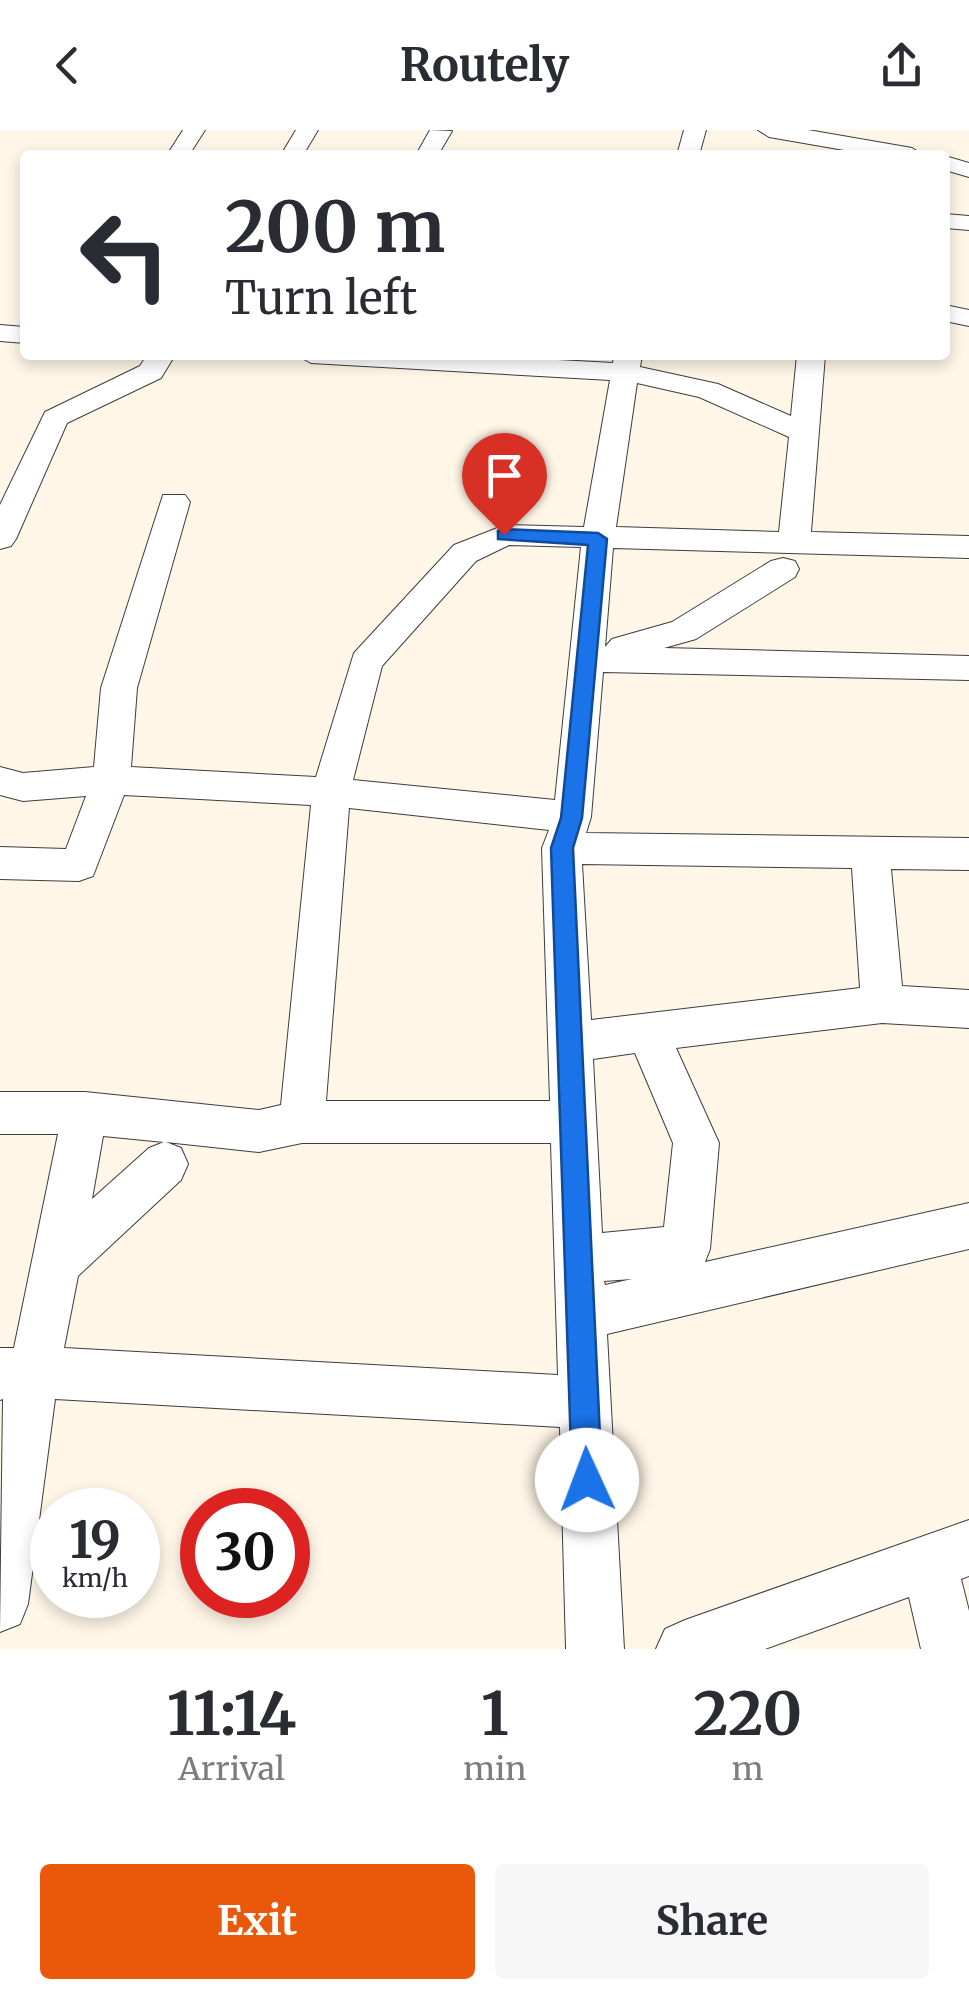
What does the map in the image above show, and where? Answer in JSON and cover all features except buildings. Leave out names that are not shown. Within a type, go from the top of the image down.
[{"type":"street","points":[[770,130],[887,150]]},
{"type":"street","points":[[0,539],[56,418],[151,372],[158,360]]},
{"type":"street","points":[[486,360],[625,364],[708,390],[804,433]]},
{"type":"street","points":[[587,659],[684,631],[789,556],[811,360]]},
{"type":"street","points":[[595,1649],[570,1042],[567,833],[598,539],[625,364]]},
{"type":"street","points":[[0,863],[79,864],[111,780],[119,688],[174,502]]},
{"type":"street","points":[[302,1122],[331,792],[366,662],[465,553],[504,535],[789,556],[969,548]]},
{"type":"street","points":[[587,659],[969,668]]},
{"type":"street","points":[[0,782],[22,787],[111,780],[331,792],[567,833],[870,852],[969,854]]},
{"type":"street","points":[[870,852],[882,1004]]},
{"type":"street","points":[[570,1042],[882,1004],[969,1009]]},
{"type":"street","points":[[578,1260],[686,1249],[696,1143],[648,1034]]},
{"type":"street","points":[[0,1113],[85,1113],[259,1132],[302,1122],[573,1122]]},
{"type":"street","points":[[2,1574],[17,1373],[56,1263],[85,1113]]},
{"type":"street","points":[[56,1263],[165,1164]]},
{"type":"street","points":[[581,1314],[969,1226]]},
{"type":"street","points":[[17,1373],[584,1402]]},
{"type":"street","points":[[686,1649],[949,1555],[950,1649]]},
{"type":"route","points":[[504,535],[598,539],[572,818],[562,848],[587,1480]]}]
